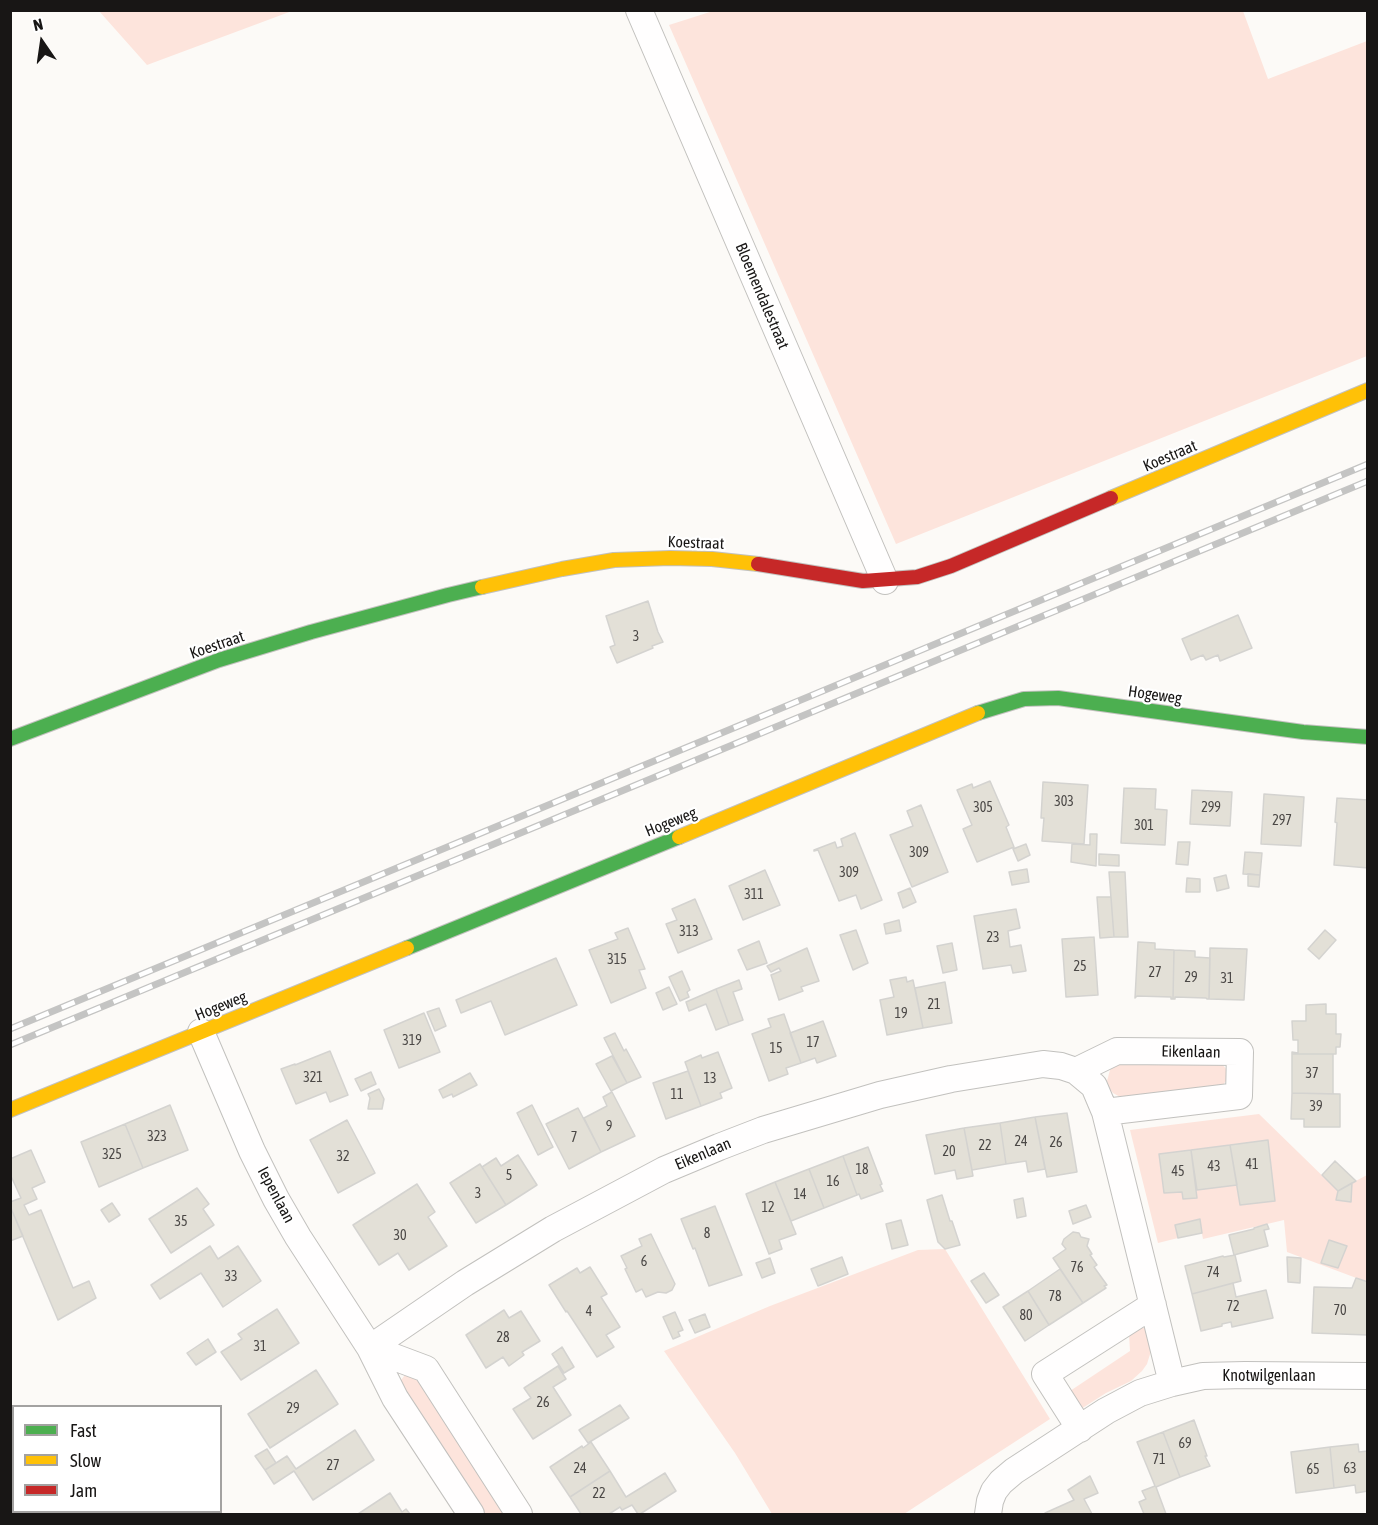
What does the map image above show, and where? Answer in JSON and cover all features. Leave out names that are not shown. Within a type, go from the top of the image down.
[{"type":"street","name":"Bloemendalestraat","points":[[639,10],[885,581]]},
{"type":"street","name":"Koestraat","points":[[10,739],[219,660],[311,632],[448,595],[562,569],[614,560],[712,559],[754,563],[862,581],[917,578],[951,566],[1368,390]]},
{"type":"street","name":"Hogeweg","points":[[10,1110],[980,712],[1011,702],[1024,699],[1058,698],[1303,732],[1368,737]]},
{"type":"street","name":"Iepenlaan","points":[[201,1032],[252,1150],[276,1199],[370,1348],[395,1398],[471,1515]]},
{"type":"street","name":"Eikenlaan","points":[[370,1348],[465,1283],[553,1228],[664,1170],[739,1139],[833,1108],[918,1086],[1043,1064],[1076,1071],[1117,1051],[1240,1052],[1239,1096],[1105,1112]]},
{"type":"street","points":[[1076,1071],[1094,1086],[1105,1112],[1172,1383]]},
{"type":"street","points":[[1080,1429],[1045,1374],[1153,1305]]},
{"type":"street","points":[[370,1348],[426,1369],[519,1515]]},
{"type":"street","name":"Knotwilgenlaan","points":[[988,1515],[994,1491],[1014,1471],[1107,1411],[1140,1393],[1203,1376],[1368,1376]]},
{"type":"shaded area","points":[[99,11],[292,11],[147,65]]},
{"type":"shaded area","points":[[713,11],[1243,11],[1268,79],[1367,41],[1367,356],[896,544],[669,25]]},
{"type":"shaded area","points":[[1120,1062],[1221,1063],[1228,1071],[1228,1078],[1223,1085],[1218,1087],[1122,1098],[1113,1093],[1107,1081],[1110,1070]]},
{"type":"shaded area","points":[[1259,1114],[1338,1191],[1336,1200],[1351,1202],[1352,1183],[1367,1175],[1367,1282],[1287,1252],[1284,1220],[1203,1239],[1199,1219],[1175,1225],[1178,1238],[1158,1243],[1130,1130]],"holes":[[[1268,1140],[1275,1201],[1240,1205],[1237,1185],[1197,1190],[1197,1198],[1183,1199],[1182,1192],[1164,1193],[1160,1154]]]},
{"type":"shaded area","points":[[945,1249],[1050,1419],[904,1514],[772,1514],[735,1453],[664,1351],[770,1306],[918,1250]]},
{"type":"shaded area","points":[[1141,1328],[1147,1331],[1151,1351],[1142,1371],[1131,1381],[1081,1409],[1070,1391],[1130,1351],[1129,1334]]},
{"type":"shaded area","points":[[415,1374],[507,1514],[483,1514],[401,1385],[401,1380],[405,1375]]},
{"type":"building","points":[[648,601],[663,642],[617,663],[610,647],[615,645],[606,616]]},
{"type":"building","points":[[1238,615],[1252,648],[1220,661],[1218,655],[1206,660],[1203,655],[1191,660],[1182,639]]},
{"type":"building","points":[[990,781],[1009,825],[1006,827],[1014,847],[977,862],[963,829],[972,825],[957,790],[972,784],[973,788]]},
{"type":"building","points":[[1043,782],[1088,785],[1084,844],[1042,841]]},
{"type":"building","points":[[1124,788],[1156,789],[1155,809],[1167,810],[1165,845],[1121,843]]},
{"type":"building","points":[[1192,790],[1232,792],[1230,826],[1190,824]]},
{"type":"building","points":[[1264,794],[1304,797],[1301,846],[1261,844]]},
{"type":"building","points":[[1337,798],[1368,800],[1368,868],[1334,865]]},
{"type":"building","points":[[921,805],[948,872],[912,887],[890,835],[913,826],[907,811]]},
{"type":"building","points":[[855,833],[882,900],[861,909],[856,895],[839,901],[818,850],[814,851],[835,842],[837,848],[843,846],[841,839]]},
{"type":"building","points":[[1090,834],[1097,834],[1096,866],[1071,862],[1072,844],[1090,845]]},
{"type":"building","points":[[1178,842],[1190,842],[1188,865],[1176,864]]},
{"type":"building","points":[[1026,844],[1030,855],[1018,861],[1013,849]]},
{"type":"building","points":[[1245,852],[1262,853],[1260,875],[1243,874]]},
{"type":"building","points":[[1099,854],[1119,855],[1119,866],[1099,865]]},
{"type":"building","points":[[1027,869],[1029,882],[1012,885],[1009,872]]},
{"type":"building","points":[[765,870],[780,905],[743,920],[729,886]]},
{"type":"building","points":[[1109,872],[1125,872],[1128,937],[1114,937]]},
{"type":"building","points":[[1248,874],[1260,875],[1259,887],[1248,886]]},
{"type":"building","points":[[1226,875],[1229,888],[1217,891],[1214,878]]},
{"type":"building","points":[[1187,878],[1200,879],[1200,892],[1186,892]]},
{"type":"building","points":[[910,888],[916,902],[903,908],[898,893]]},
{"type":"building","points":[[1097,897],[1111,897],[1114,937],[1100,938]]},
{"type":"building","points":[[695,899],[712,939],[678,953],[666,924],[677,920],[672,909]]},
{"type":"building","points":[[1016,909],[1020,928],[1008,931],[1010,947],[1021,945],[1026,971],[1013,973],[1011,965],[983,969],[974,916]]},
{"type":"building","points":[[899,920],[901,931],[886,934],[884,924]]},
{"type":"building","points":[[628,928],[645,969],[639,970],[646,988],[611,1003],[589,950],[618,939],[615,933]]},
{"type":"building","points":[[856,930],[868,963],[853,970],[840,935]]},
{"type":"building","points":[[1325,930],[1336,940],[1319,959],[1308,949]]},
{"type":"building","points":[[1094,937],[1098,995],[1066,997],[1062,939]]},
{"type":"building","points":[[759,941],[767,963],[747,970],[738,950]]},
{"type":"building","points":[[1138,942],[1155,943],[1155,949],[1174,950],[1173,999],[1171,997],[1137,996],[1135,998]]},
{"type":"building","points":[[952,943],[957,970],[943,973],[937,946]]},
{"type":"building","points":[[807,948],[819,981],[801,987],[803,991],[779,1000],[771,975],[781,971],[779,968],[771,972],[767,966]]},
{"type":"building","points":[[1210,948],[1247,949],[1244,1000],[1209,999]]},
{"type":"building","points":[[1174,950],[1195,951],[1195,957],[1210,958],[1209,999],[1175,997],[1173,999]]},
{"type":"building","points":[[556,958],[577,1005],[505,1035],[491,1001],[461,1013],[456,1000]]},
{"type":"building","points":[[682,971],[690,990],[687,992],[689,997],[680,1001],[669,977]]},
{"type":"building","points":[[906,977],[907,982],[913,980],[923,1028],[887,1035],[880,1000],[894,997],[890,980]]},
{"type":"building","points":[[739,980],[742,989],[733,992],[743,1020],[729,1025],[716,989]]},
{"type":"building","points":[[945,982],[952,1023],[923,1028],[915,988]]},
{"type":"building","points":[[669,987],[677,1004],[663,1010],[656,993]]},
{"type":"building","points":[[716,989],[729,1025],[716,1030],[706,1004],[689,1011],[686,1002]]},
{"type":"building","points":[[1326,1004],[1326,1014],[1336,1014],[1336,1034],[1341,1034],[1340,1047],[1336,1047],[1336,1054],[1292,1054],[1292,1052],[1298,1053],[1298,1040],[1293,1040],[1292,1021],[1306,1021],[1306,1005]]},
{"type":"building","points":[[439,1008],[446,1026],[435,1031],[427,1012]]},
{"type":"building","points":[[424,1013],[440,1052],[399,1068],[384,1030]]},
{"type":"building","points":[[784,1014],[801,1063],[786,1068],[788,1074],[769,1081],[752,1034],[771,1027],[768,1019]]},
{"type":"building","points":[[823,1021],[836,1056],[817,1063],[815,1058],[801,1063],[790,1033]]},
{"type":"building","points":[[615,1033],[641,1077],[627,1083],[604,1038]]},
{"type":"building","points":[[330,1051],[348,1095],[330,1102],[326,1092],[296,1104],[281,1069]]},
{"type":"building","points":[[718,1052],[732,1088],[720,1093],[722,1098],[701,1106],[685,1062],[701,1055],[702,1058]]},
{"type":"building","points":[[1292,1054],[1333,1054],[1333,1094],[1292,1093]]},
{"type":"building","points":[[612,1056],[627,1083],[611,1091],[596,1064]]},
{"type":"building","points":[[688,1071],[701,1106],[666,1119],[653,1083]]},
{"type":"building","points":[[371,1072],[376,1084],[361,1091],[355,1079]]},
{"type":"building","points":[[470,1073],[477,1085],[453,1097],[452,1094],[443,1098],[439,1090]]},
{"type":"building","points":[[379,1089],[384,1099],[382,1109],[368,1109],[370,1098],[368,1094]]},
{"type":"building","points":[[612,1092],[635,1136],[601,1152],[584,1118],[607,1106],[603,1097]]},
{"type":"building","points":[[1292,1093],[1340,1094],[1340,1127],[1304,1127],[1304,1119],[1291,1119]]},
{"type":"building","points":[[170,1105],[188,1150],[143,1168],[125,1124]]},
{"type":"building","points":[[532,1105],[553,1147],[538,1155],[517,1113]]},
{"type":"building","points":[[578,1108],[601,1152],[569,1169],[546,1124]]},
{"type":"building","points":[[1067,1113],[1077,1172],[1047,1177],[1035,1117]]},
{"type":"building","points":[[1035,1117],[1045,1169],[1028,1172],[1026,1161],[1006,1164],[1000,1123]]},
{"type":"building","points":[[347,1120],[375,1173],[338,1193],[310,1140]]},
{"type":"building","points":[[1000,1123],[1006,1164],[972,1170],[964,1128]]},
{"type":"building","points":[[125,1124],[143,1168],[99,1187],[81,1142]]},
{"type":"building","points":[[964,1128],[973,1176],[957,1179],[955,1170],[935,1174],[926,1135]]},
{"type":"building","points":[[1268,1140],[1275,1201],[1240,1205],[1230,1145]]},
{"type":"building","points":[[1230,1145],[1237,1185],[1197,1190],[1191,1150]]},
{"type":"building","points":[[868,1147],[883,1191],[861,1199],[859,1194],[857,1195],[843,1156]]},
{"type":"building","points":[[31,1150],[45,1182],[32,1188],[37,1199],[24,1205],[29,1215],[41,1210],[73,1288],[89,1281],[96,1298],[58,1320],[10,1206],[10,1202],[21,1198],[10,1174],[10,1159]]},
{"type":"building","points":[[1191,1150],[1197,1198],[1183,1199],[1182,1192],[1164,1193],[1159,1154]]},
{"type":"building","points":[[518,1155],[537,1185],[506,1205],[482,1167],[496,1158],[501,1166]]},
{"type":"building","points":[[843,1156],[857,1195],[824,1208],[809,1169]]},
{"type":"building","points":[[1335,1161],[1356,1181],[1338,1191],[1322,1175]]},
{"type":"building","points":[[480,1164],[506,1205],[476,1223],[450,1183]]},
{"type":"building","points":[[809,1169],[824,1208],[791,1221],[775,1182]]},
{"type":"building","points":[[775,1182],[796,1234],[779,1240],[782,1249],[769,1254],[746,1194]]},
{"type":"building","points":[[1352,1183],[1351,1202],[1336,1200],[1338,1191]]},
{"type":"building","points":[[417,1184],[435,1212],[428,1217],[447,1246],[409,1270],[398,1253],[379,1265],[353,1225]]},
{"type":"building","points":[[197,1188],[209,1204],[203,1209],[214,1225],[171,1253],[149,1219]]},
{"type":"building","points":[[942,1195],[960,1245],[945,1249],[938,1242],[927,1200]]},
{"type":"building","points":[[1023,1198],[1026,1216],[1017,1218],[1014,1200]]},
{"type":"building","points":[[112,1203],[120,1215],[109,1222],[101,1210]]},
{"type":"building","points":[[1086,1205],[1091,1217],[1073,1224],[1069,1211]]},
{"type":"building","points":[[10,1206],[23,1236],[10,1241]]},
{"type":"building","points":[[715,1206],[742,1275],[709,1286],[681,1219]]},
{"type":"building","points":[[1200,1219],[1202,1233],[1178,1238],[1175,1225]]},
{"type":"building","points":[[901,1220],[908,1245],[892,1249],[886,1224]]},
{"type":"building","points":[[1267,1224],[1269,1229],[1264,1230],[1268,1246],[1234,1255],[1229,1235]]},
{"type":"building","points":[[1073,1232],[1089,1239],[1087,1246],[1097,1265],[1094,1267],[1107,1285],[1083,1303],[1053,1258],[1066,1249],[1062,1244],[1064,1239]]},
{"type":"building","points":[[651,1234],[675,1284],[672,1290],[666,1293],[658,1292],[646,1297],[642,1289],[636,1292],[621,1256],[642,1246],[639,1239]]},
{"type":"building","points":[[1329,1240],[1347,1246],[1338,1268],[1321,1263]]},
{"type":"building","points":[[210,1246],[218,1259],[238,1246],[261,1281],[223,1307],[201,1273],[160,1299],[151,1285]]},
{"type":"building","points":[[1235,1255],[1241,1281],[1192,1294],[1185,1266]]},
{"type":"building","points":[[842,1257],[848,1274],[818,1286],[811,1269]]},
{"type":"building","points":[[1287,1257],[1301,1258],[1300,1283],[1288,1282]]},
{"type":"building","points":[[770,1258],[775,1273],[762,1278],[756,1263]]},
{"type":"building","points":[[590,1267],[607,1294],[601,1297],[620,1327],[606,1335],[614,1347],[597,1357],[549,1285],[577,1268],[580,1273]]},
{"type":"building","points":[[1060,1269],[1083,1303],[1049,1325],[1028,1291]]},
{"type":"building","points":[[984,1273],[999,1295],[986,1303],[971,1281]]},
{"type":"building","points":[[1356,1278],[1368,1282],[1368,1335],[1312,1333],[1314,1287],[1352,1288]]},
{"type":"building","points":[[1233,1283],[1236,1297],[1266,1290],[1273,1318],[1232,1327],[1231,1322],[1201,1331],[1192,1294]]},
{"type":"building","points":[[1028,1291],[1049,1325],[1025,1341],[1003,1307]]},
{"type":"building","points":[[277,1309],[299,1343],[241,1380],[221,1352],[242,1339],[238,1334]]},
{"type":"building","points":[[504,1310],[509,1318],[521,1311],[540,1341],[522,1352],[524,1355],[509,1366],[503,1357],[486,1368],[466,1335]]},
{"type":"building","points":[[675,1312],[683,1330],[678,1332],[680,1336],[673,1339],[663,1317]]},
{"type":"building","points":[[705,1314],[710,1327],[695,1333],[689,1320]]},
{"type":"building","points":[[208,1339],[216,1352],[196,1365],[187,1353]]},
{"type":"building","points":[[562,1347],[574,1367],[564,1373],[552,1354]]},
{"type":"building","points":[[558,1366],[566,1379],[553,1387],[571,1415],[533,1439],[513,1409],[531,1398],[524,1388]]},
{"type":"building","points":[[316,1370],[338,1404],[270,1448],[248,1414]]},
{"type":"building","points":[[620,1405],[629,1418],[588,1443],[579,1430]]},
{"type":"building","points":[[1194,1420],[1210,1466],[1180,1477],[1163,1432]]},
{"type":"building","points":[[355,1430],[374,1460],[313,1500],[294,1471],[274,1484],[265,1470],[287,1456],[296,1469]]},
{"type":"building","points":[[1163,1432],[1180,1477],[1156,1487],[1166,1514],[1144,1514],[1139,1502],[1146,1499],[1142,1491],[1155,1486],[1137,1442]]},
{"type":"building","points":[[12,1439],[12,1484],[10,1485],[10,1440]]},
{"type":"building","points":[[591,1442],[610,1471],[570,1497],[550,1467]]},
{"type":"building","points":[[1358,1444],[1359,1452],[1368,1451],[1368,1491],[1356,1493],[1355,1485],[1334,1488],[1330,1447]]},
{"type":"building","points":[[1330,1447],[1334,1488],[1296,1493],[1291,1452]]},
{"type":"building","points":[[267,1449],[276,1463],[265,1470],[255,1456]]},
{"type":"building","points":[[610,1471],[626,1497],[665,1473],[676,1491],[640,1514],[632,1505],[622,1510],[620,1507],[609,1514],[581,1514],[570,1497]]},
{"type":"building","points":[[1090,1476],[1098,1493],[1084,1499],[1092,1514],[1045,1513],[1074,1500],[1068,1490]]},
{"type":"building","points":[[390,1493],[402,1512],[406,1509],[410,1514],[358,1514]]},
{"type":"building","points":[[13,1513],[74,1513],[72,1514],[11,1514]]},
{"type":"railway","points":[[10,1029],[1368,464]]},
{"type":"railway","points":[[10,1045],[1368,481]]},
{"type":"traffic: fast","points":[[10,739],[219,660],[311,632],[482,587]]},
{"type":"traffic: fast","points":[[978,713],[1024,699],[1058,698],[1303,732],[1368,737]]},
{"type":"traffic: fast","points":[[407,948],[679,837]]},
{"type":"traffic: slow","points":[[1111,498],[1368,390]]},
{"type":"traffic: slow","points":[[482,587],[614,560],[712,559],[758,564]]},
{"type":"traffic: slow","points":[[679,837],[978,713]]},
{"type":"traffic: slow","points":[[10,1110],[407,948]]},
{"type":"traffic: jam","points":[[758,564],[863,581],[917,577],[951,566],[1111,498]]}]
